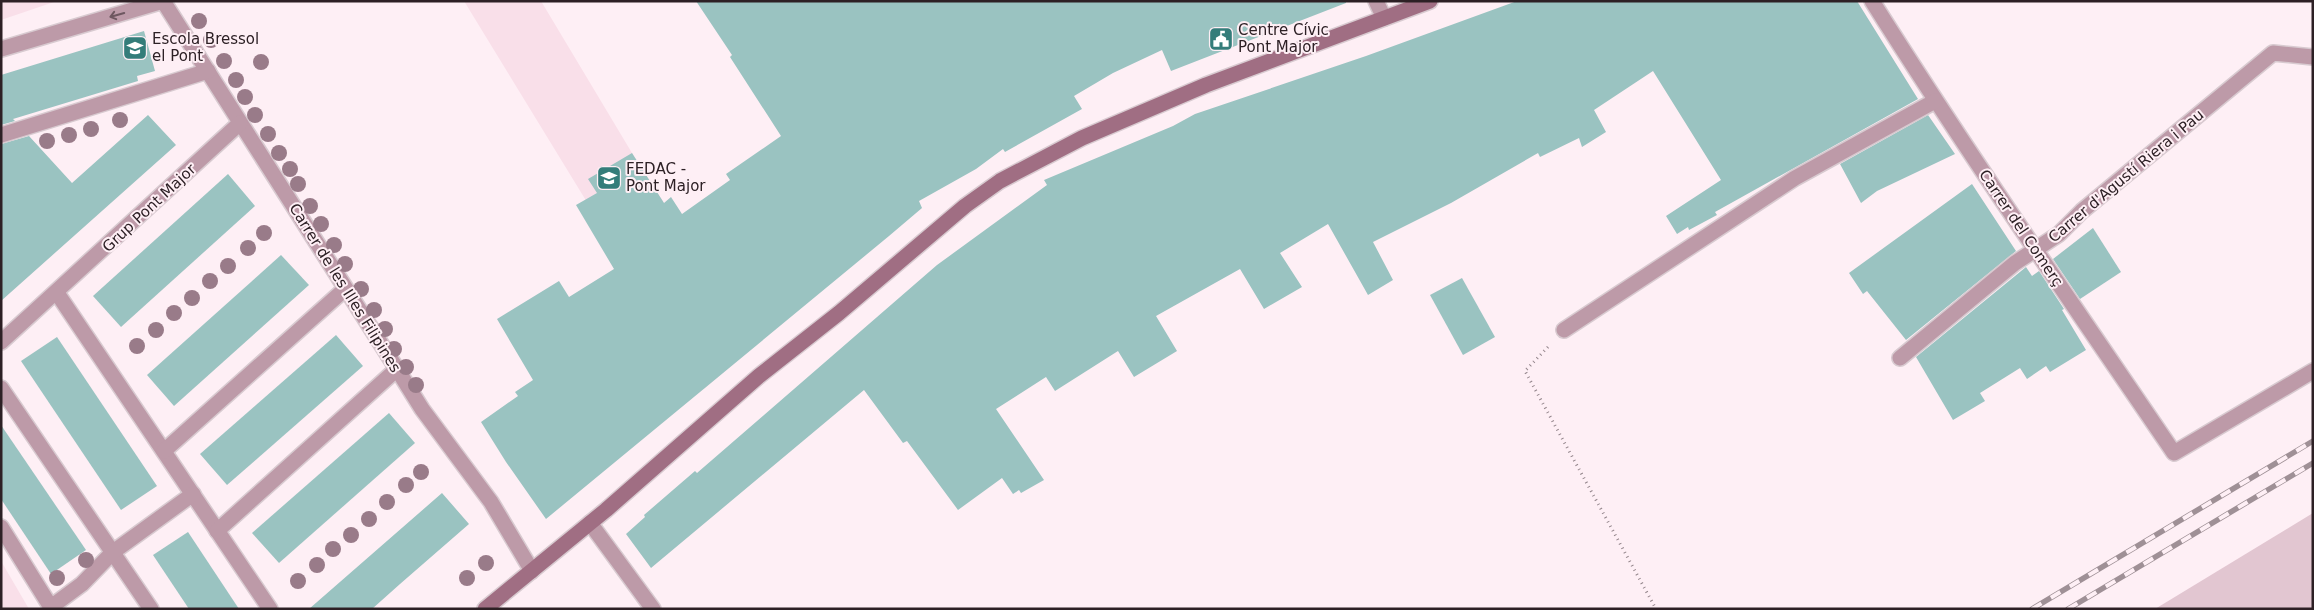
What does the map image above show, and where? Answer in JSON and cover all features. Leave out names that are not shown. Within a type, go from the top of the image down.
[{"type":"street","points":[[1,49],[163,1]]},
{"type":"street","name":"Carrer de les Illes Filipines","points":[[163,1],[396,369],[422,409],[491,502],[532,570]]},
{"type":"street","points":[[1376,1],[1384,18]]},
{"type":"street","points":[[485,609],[590,523],[759,376],[839,313],[965,206],[1000,180],[1082,138],[1206,86],[1430,1]]},
{"type":"street","name":"Carrer del Comerç","points":[[1872,1],[1935,101],[2174,453],[2313,370]]},
{"type":"street","name":"Carrer d'Agustí Riera i Pau","points":[[1900,358],[2015,263],[2059,234],[2082,211],[2273,53],[2313,57]]},
{"type":"street","points":[[1,135],[208,71]]},
{"type":"street","points":[[1564,330],[1795,178],[1935,101]]},
{"type":"street","name":"Grup Pont Major","points":[[1,342],[57,293],[240,123]]},
{"type":"street","points":[[164,452],[346,289]]},
{"type":"street","points":[[57,293],[270,609]]},
{"type":"street","points":[[216,531],[396,369]]},
{"type":"street","points":[[1,388],[151,609]]},
{"type":"street","points":[[1,527],[51,608],[82,584],[113,552],[193,494]]},
{"type":"street","points":[[590,523],[653,609]]},
{"type":"path","points":[[1564,330],[1525,371],[1656,609]]},
{"type":"shaded area","points":[[1,1],[57,1],[1,20]]},
{"type":"shaded area","name":"FEDAC - Pont Major","points":[[464,1],[541,1],[632,153],[755,345],[704,389],[667,333]]},
{"type":"shaded area","points":[[2313,513],[2313,609],[2155,609]]},
{"type":"shaded area","points":[[1,561],[29,609],[1,609]]},
{"type":"building","points":[[696,1],[1346,1],[1346,3],[1171,71],[1162,50],[1113,73],[1074,96],[1082,109],[1005,152],[1003,149],[976,169],[919,201],[922,208],[546,519],[481,422],[518,396],[515,392],[533,380],[497,319],[559,281],[569,297],[614,269],[576,205],[597,193],[588,179],[632,153],[664,203],[671,197],[682,214],[730,180],[726,174],[781,136],[730,57],[732,55]]},
{"type":"building","points":[[1517,1],[1857,1],[1918,99],[1715,212],[1717,215],[1689,230],[1688,227],[1677,234],[1666,216],[1721,180],[1653,71],[1594,110],[1606,132],[1582,147],[1579,138],[1540,157],[1538,153],[1451,203],[1373,242],[1393,280],[1368,295],[1328,224],[1280,253],[1302,287],[1264,309],[1240,269],[1156,316],[1177,351],[1134,377],[1118,351],[1055,391],[1046,377],[996,409],[1044,480],[1021,493],[1019,490],[1013,494],[1002,478],[958,510],[907,441],[903,443],[864,390],[651,568],[626,534],[645,517],[644,515],[695,471],[697,473],[937,265],[1047,185],[1044,180],[1173,126],[1195,114],[1366,56]]},
{"type":"building","points":[[144,31],[155,71],[137,76],[138,81],[13,119],[15,121],[1,125],[1,75]]},
{"type":"building","points":[[148,115],[176,145],[1,301],[1,144],[29,136],[72,183]]},
{"type":"building","points":[[1928,115],[1955,154],[1877,191],[1861,203],[1840,164]]},
{"type":"building","points":[[228,174],[255,206],[121,327],[93,296]]},
{"type":"building","points":[[1972,184],[2016,251],[1906,340],[1867,291],[1863,294],[1849,273]]},
{"type":"building","points":[[2093,228],[2121,272],[2080,299],[2053,259]]},
{"type":"building","points":[[281,255],[309,285],[174,406],[147,375]]},
{"type":"building","points":[[2026,267],[2032,276],[2039,271],[2064,309],[2062,310],[2086,350],[2050,372],[2046,366],[2027,379],[2020,368],[1980,393],[1985,401],[1953,420],[1916,357]]},
{"type":"building","points":[[1462,278],[1495,337],[1463,355],[1430,295]]},
{"type":"building","points":[[336,335],[363,366],[227,485],[200,454]]},
{"type":"building","points":[[57,337],[157,486],[121,510],[21,361]]},
{"type":"building","points":[[389,413],[415,443],[279,563],[252,533]]},
{"type":"building","points":[[1,425],[86,550],[51,574],[1,499]]},
{"type":"building","points":[[442,493],[469,524],[372,609],[309,609]]},
{"type":"building","points":[[188,532],[239,609],[189,609],[153,555]]},
{"type":"railway","points":[[2032,609],[2313,441]]},
{"type":"railway","points":[[2068,609],[2313,463]]},
{"type":"place","name":"Centre Cívic Pont Major","points":[[1221,39]]},
{"type":"place","name":"Escola Bressol el Pont","points":[[135,48]]},
{"type":"place","name":"FEDAC - Pont Major","points":[[609,178]]}]
